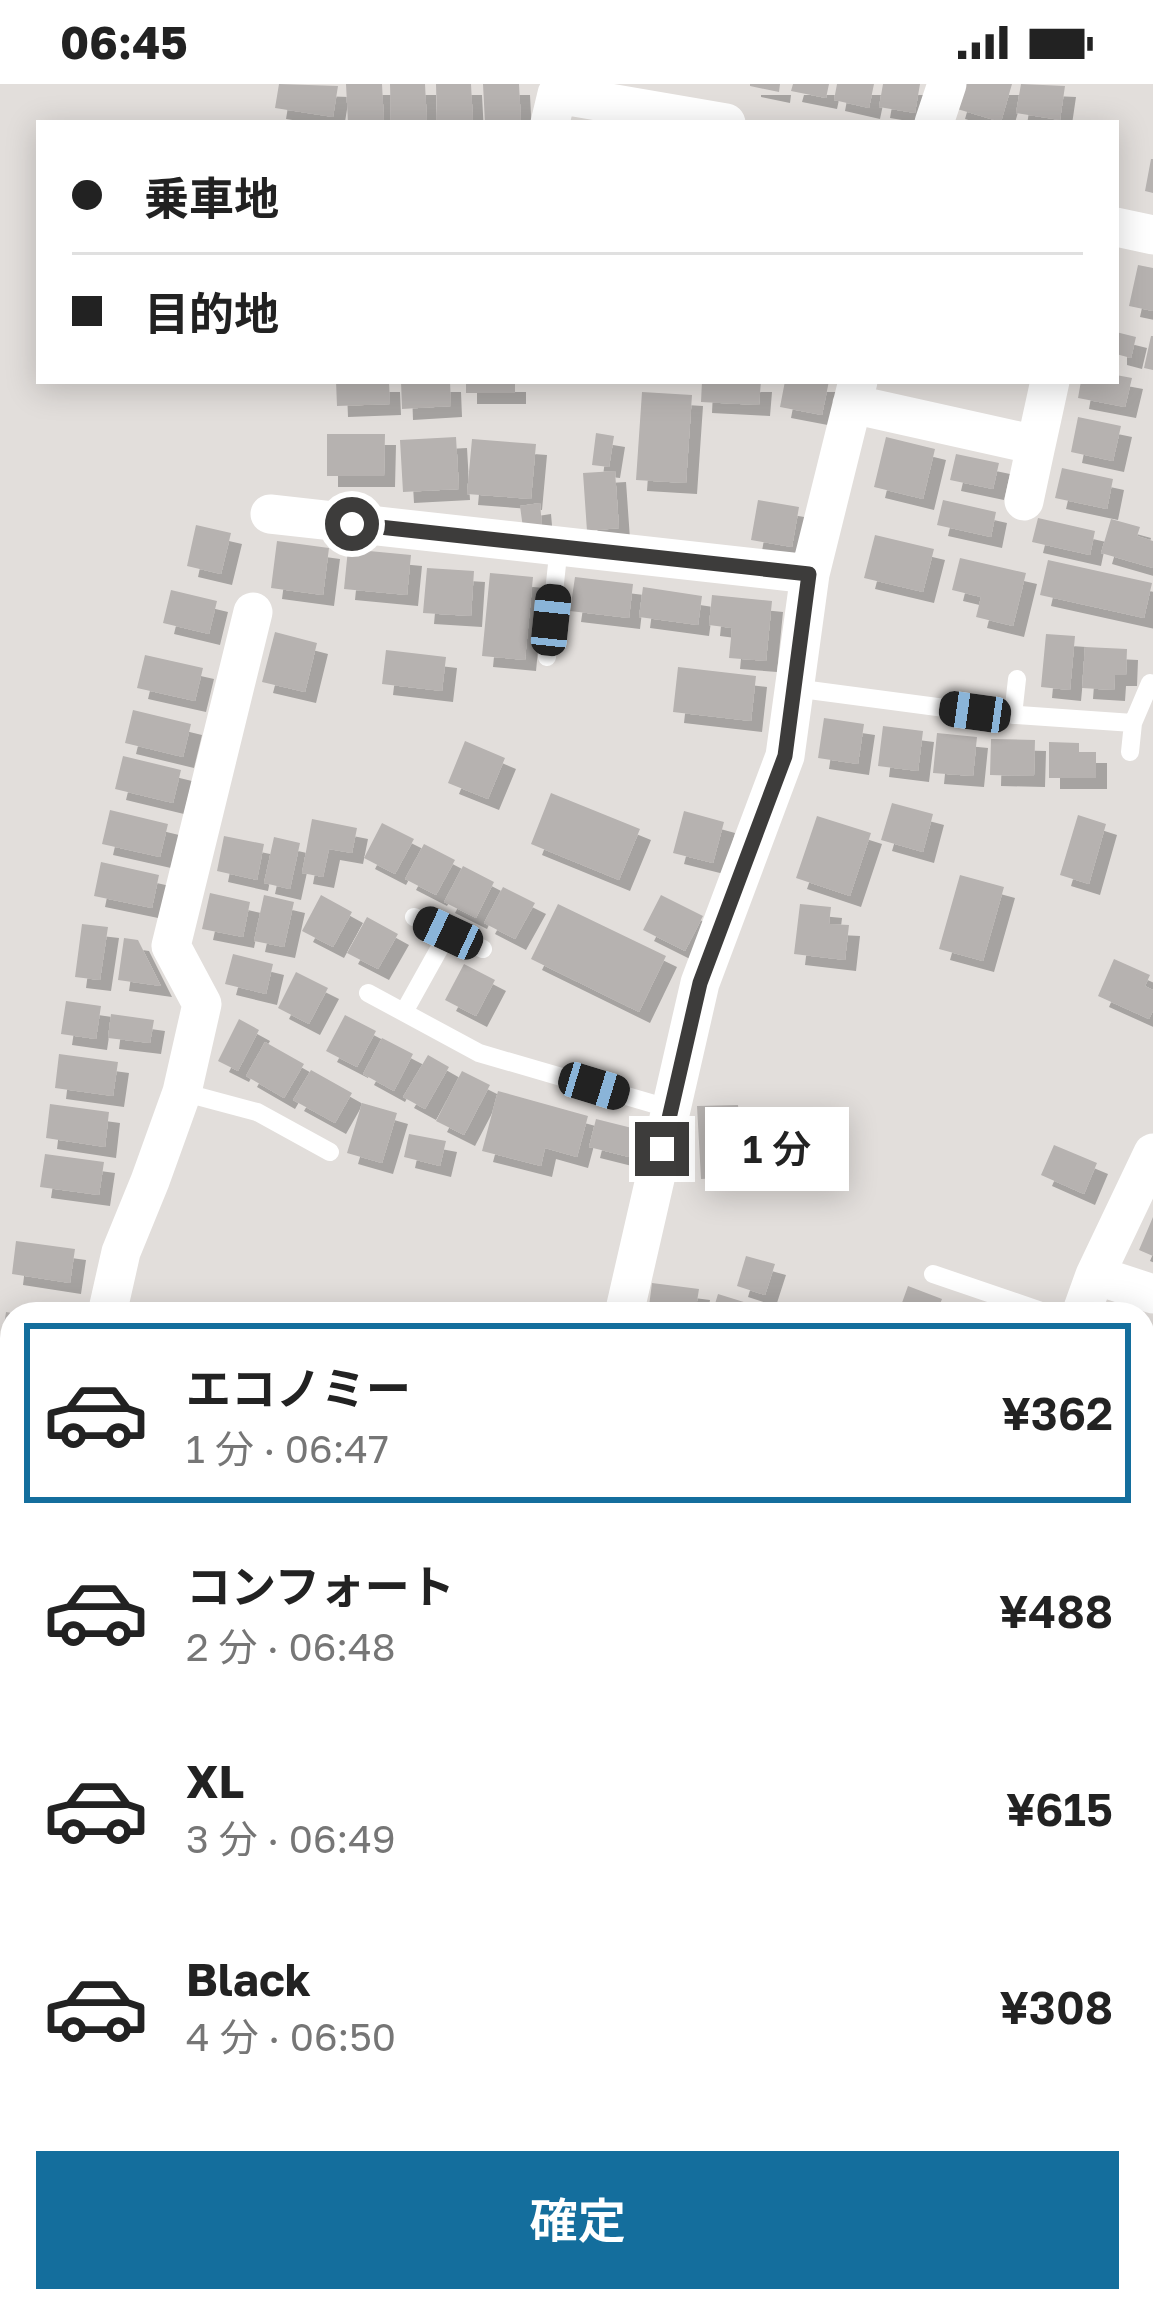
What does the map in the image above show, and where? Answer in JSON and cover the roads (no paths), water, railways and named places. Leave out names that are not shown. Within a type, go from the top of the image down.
[{"type":"street","points":[[935,120],[946,84]]},
{"type":"street","points":[[551,120],[557,94],[709,120]]},
{"type":"street","points":[[1119,228],[1153,235]]},
{"type":"street","points":[[1024,501],[1049,384]]},
{"type":"street","points":[[627,1302],[700,983],[785,756],[809,574],[855,393],[1036,445]]},
{"type":"street","points":[[270,514],[809,574]]},
{"type":"street","points":[[110,1302],[121,1252],[182,1092],[202,1004],[171,946],[253,612]]},
{"type":"street","points":[[1085,1302],[1153,1153]]},
{"type":"street","points":[[1095,1275],[1153,1294]]},
{"type":"lane","points":[[547,657],[559,547]]},
{"type":"lane","points":[[1013,715],[1017,679]]},
{"type":"lane","points":[[1130,752],[1133,723],[1150,683]]},
{"type":"lane","points":[[794,688],[1013,715],[1133,723]]},
{"type":"lane","points":[[414,917],[483,950]]},
{"type":"lane","points":[[404,1012],[448,933]]},
{"type":"lane","points":[[368,992],[479,1053],[671,1109]]},
{"type":"lane","points":[[182,1092],[257,1112],[330,1153]]},
{"type":"lane","points":[[933,1274],[1015,1302]]}]
